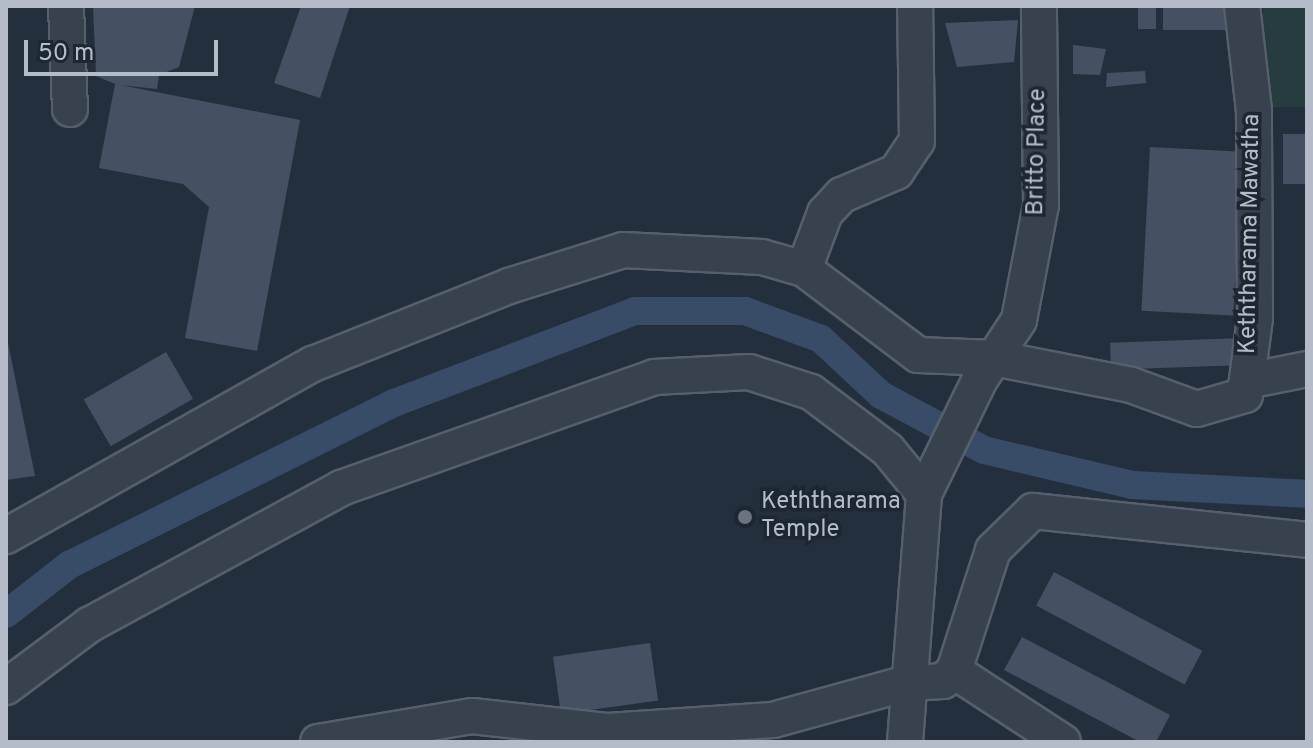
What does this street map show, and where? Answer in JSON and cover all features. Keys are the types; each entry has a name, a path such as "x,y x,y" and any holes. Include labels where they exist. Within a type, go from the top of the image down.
{"street":[{"path":"66,6 70,109"},
{"path":"804,269 825,213 842,195 896,172 917,141 915,6"},
{"name":"Britto Place","path":"931,480 986,370 1019,320 1041,205 1039,6"},
{"name":"Keththarama Mawatha","path":"986,370 1131,385 1197,409 1245,395 1255,318 1254,111 1242,6"},
{"path":"6,536 313,364 509,286 623,250 762,257 804,269 918,355 986,370"},
{"path":"1247,381 1307,369"},
{"path":"6,687 89,625 341,488 654,377 749,372 811,392 931,480 907,683 905,742"},
{"path":"318,742 472,716 608,731 773,720 907,683 943,681 954,671 993,550 1033,511 1307,540"},
{"path":"954,671 1063,742"}],"green space":[{"path":"1263,6 1307,6 1307,107 1263,107"}],"building":[{"path":"93,6 195,6 179,67 159,75 157,89 120,85 300,120 257,351 185,338 209,207 183,184 99,168 115,84 96,76"},
{"path":"301,6 350,6 320,98 274,83"},
{"path":"1138,6 1156,6 1156,29 1138,29"},
{"path":"1163,6 1225,6 1225,30 1163,30"},
{"path":"1018,20 1014,62 957,67 945,23"},
{"path":"1073,45 1106,49 1100,75 1073,74"},
{"path":"1145,71 1146,83 1106,87 1107,73"},
{"path":"1283,134 1307,134 1307,184 1283,184"},
{"path":"1150,147 1242,152 1233,316 1141,311"},
{"path":"6,333 35,476 6,480"},
{"path":"1243,338 1244,365 1111,370 1110,343"},
{"path":"166,352 193,399 111,446 84,400"},
{"path":"1054,572 1202,651 1184,684 1036,606"},
{"path":"1022,637 1170,715 1156,742 1140,742 1004,670"},
{"path":"650,643 658,700 561,714 553,657"}],"waterway":[{"path":"6,614 69,565 394,403 635,311 745,311 821,339 881,395 984,450 1132,485 1307,494"}],"place":[{"name":"Keththarama Temple","path":"745,517"}]}
